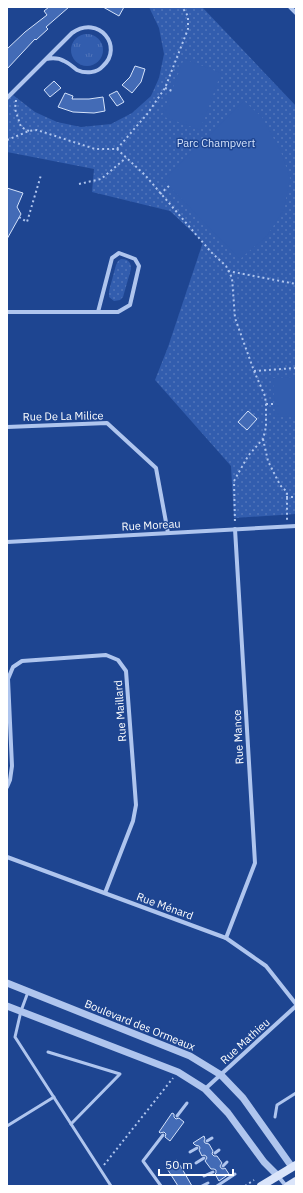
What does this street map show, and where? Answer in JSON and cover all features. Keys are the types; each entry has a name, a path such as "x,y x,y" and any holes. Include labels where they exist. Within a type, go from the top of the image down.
{"main road":[{"path":"261,1186 294,1169"},
{"path":"287,1186 296,1181"}],"street":[{"path":"290,7 296,13"},
{"path":"7,98 46,59 72,33 82,27 100,30 110,44 111,50 104,66 93,72 81,71 64,61 55,58 46,59"},
{"path":"7,312 98,312 118,312 130,305 139,266 135,260 119,253 112,258 98,312"},
{"name":"Rue De La Milice","path":"7,427 107,423 156,468 168,533"},
{"name":"Rue Moreau","path":"7,542 296,526"},
{"name":"Rue Mance","path":"226,938 255,863 235,529"},
{"name":"Rue Maillard","path":"7,787 10,780 12,766 8,679 13,667 22,661 106,655 118,660 126,671 136,805 133,821 105,893"},
{"name":"Rue Ménard","path":"7,857 226,938 266,966 296,1005"},
{"name":"Boulevard des Ormeaux","path":"7,983 190,1056 221,1075 243,1098 294,1169"},
{"name":"Rue Mathieu","path":"205,1088 296,1005"},
{"path":"7,1006 178,1072 205,1088 228,1113 264,1162 287,1186"}],"lane":[{"path":"28,992 21,1011 15,1037 111,1186"},
{"path":"48,1052 120,1074 71,1124"},
{"path":"275,1117 277,1106 296,1093"},
{"path":"7,1126 54,1097"},
{"path":"176,1116 187,1103"},
{"path":"161,1186 143,1161 163,1135"},
{"path":"207,1141 212,1138"},
{"path":"190,1152 197,1148"},
{"path":"215,1153 219,1150"},
{"path":"196,1163 204,1158"},
{"path":"223,1166 227,1162"},
{"path":"204,1176 213,1172"},
{"path":"217,1186 235,1174"},
{"path":"202,1186 208,1183"}],"path":[{"path":"117,149 148,113 165,88 188,29 188,16 182,7"},
{"path":"165,88 172,91"},
{"path":"16,89 15,109 21,127 29,131"},
{"path":"7,140 29,131 37,130 95,149 117,149 145,175 211,252 226,266 232,278 235,318 254,371 265,396 266,427 263,439 268,461 280,484 287,492 288,526"},
{"path":"79,184 101,179 126,158"},
{"path":"19,217 27,222 41,176"},
{"path":"160,194 169,186"},
{"path":"228,271 296,284"},
{"path":"254,371 296,368"},
{"path":"266,404 275,404"},
{"path":"235,529 234,481 248,456 263,439"},
{"path":"286,497 296,497"},
{"path":"99,1168 106,1164 178,1072"}],"green space":[{"name":"Parc Champvert","path":"149,7 202,7 296,106 296,514 234,518 231,466 155,380 168,347 203,242 170,211 92,192 94,169 7,152 7,101 13,95 35,112 57,122 81,127 111,124 132,113 151,96 159,78 164,54 159,28"},
{"path":"84,34 90,34 100,41 103,50 102,56 96,63 90,66 84,66 74,59 71,53 71,47 78,37"},
{"path":"184,59 221,73 200,130 162,116"},
{"path":"244,101 262,117 281,152 290,178 284,209 267,236 240,259 163,180"},
{"path":"121,259 129,261 131,269 123,297 120,300 114,301 109,297 109,291 116,265"},
{"path":"296,377 296,416 275,417 273,378"}],"building":[{"path":"49,7 69,7 46,27 48,29 36,40 35,39 7,69 7,49 25,32 47,15 44,11"},
{"path":"103,7 124,7 119,16"},
{"path":"135,66 145,69 141,82 132,93 122,85 130,77"},
{"path":"54,81 61,88 50,97 44,90"},
{"path":"117,91 124,102 117,106 109,95"},
{"path":"65,93 73,96 72,99 103,97 105,111 94,113 73,112 58,107"},
{"path":"7,188 23,193 17,207 21,214 7,239"},
{"path":"248,411 257,419 247,430 238,422"},
{"path":"172,1113 176,1119 179,1118 184,1122 170,1141 165,1137 166,1134 164,1132 159,1132"},
{"path":"204,1136 205,1143 209,1144 213,1151 212,1154 217,1156 222,1163 220,1166 221,1168 225,1168 229,1174 219,1181 215,1174 216,1170 211,1169 205,1161 207,1158 206,1156 202,1156 199,1146 193,1143"},
{"path":"177,1160 192,1186 178,1186 166,1167"}]}
